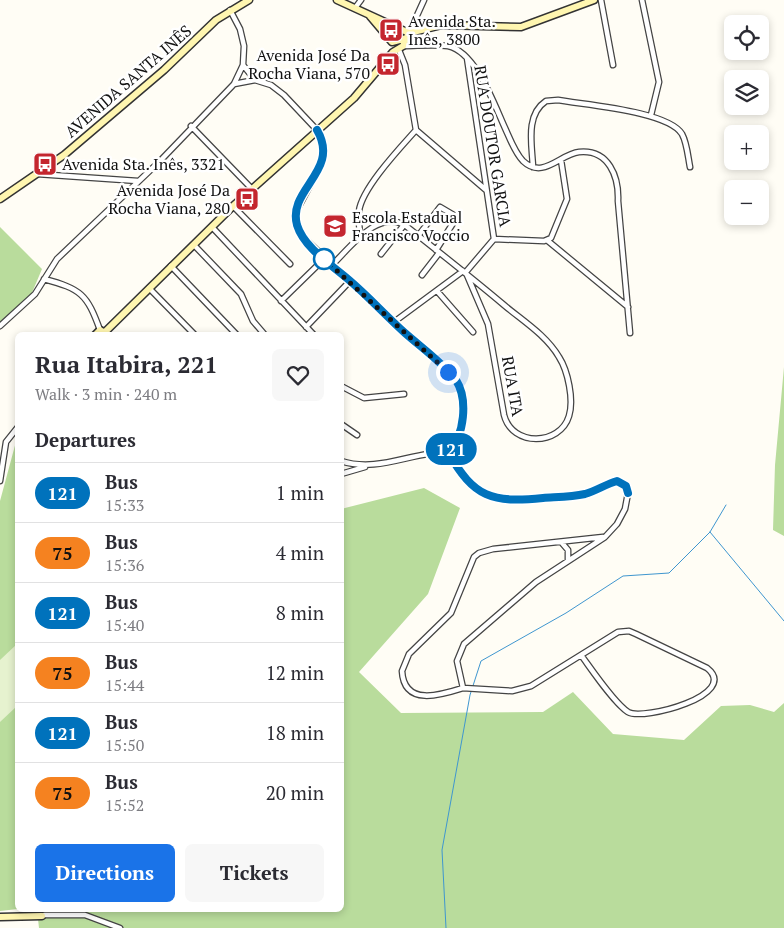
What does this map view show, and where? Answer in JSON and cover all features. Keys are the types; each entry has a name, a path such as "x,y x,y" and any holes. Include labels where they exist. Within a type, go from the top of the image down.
{"main road":[{"name":"AVENIDA SANTA INÊS","path":"0,199 37,174 91,132 230,10 249,0"},
{"path":"338,0 396,28 408,36"},
{"path":"391,41 442,25 510,29 521,27 594,0"},
{"path":"370,16 398,49"},
{"path":"391,41 390,35 396,28"},
{"path":"103,332 252,189 354,98 408,36"},
{"path":"0,918 43,916"}],"street":[{"path":"355,8 361,0"},
{"path":"408,36 424,0"},
{"path":"601,0 613,64"},
{"path":"642,0 659,82 650,115"},
{"path":"0,326 35,294 57,259 234,84 243,65 242,36 230,10"},
{"path":"486,190 416,130 407,73 398,49 448,46 467,57 484,84 515,150 532,167 546,167 570,154 579,152 596,156 611,167 618,186 630,333"},
{"name":"RUA DOUTOR GARCIA","path":"467,57 494,239"},
{"path":"243,65 255,80 278,89 317,130 322,143 322,163 300,199 296,219 302,236 332,266 454,377 460,386 463,397 462,417 456,440 448,452"},
{"path":"234,84 255,80"},
{"path":"532,167 531,127 534,114 546,102 558,100 650,115 669,122 683,135 690,167"},
{"path":"192,126 252,189"},
{"path":"360,238 359,212 362,199 383,169 416,130"},
{"path":"548,241 563,213 567,199 561,160"},
{"path":"37,174 138,181"},
{"path":"234,206 290,264"},
{"path":"418,236 440,206 457,217 422,275"},
{"path":"332,266 360,238 382,222 397,222 404,225 381,254"},
{"name":"RUA ITA","path":"404,225 465,273 532,327 561,359 566,376 570,408 566,422 553,435 528,438 518,435 508,428 488,324 465,273"},
{"path":"212,227 311,332"},
{"path":"394,322 465,273 494,239 548,241 628,306"},
{"path":"194,245 241,294 253,321 262,332"},
{"path":"281,301 324,258"},
{"path":"171,266 234,332"},
{"path":"44,279 78,291 89,304 102,332"},
{"path":"306,327 350,281"},
{"path":"149,288 192,332"},
{"path":"437,291 474,332"},
{"path":"344,387 367,398 404,394"},
{"path":"344,426 357,435"},
{"path":"0,481 6,442 15,431"},
{"path":"344,473 367,466 430,453 448,452"},
{"path":"448,452 469,482 478,490 495,499 520,500 584,494 617,481 626,486 628,493 621,517 605,537 520,594 464,644 456,661 463,688"},
{"path":"344,462 367,466"},
{"path":"581,655 622,706 634,714 651,712 698,700 708,691 714,678 707,668 629,631 618,632 524,689 498,692 463,688 428,698 417,694 408,687 402,676 405,659 451,613 471,563 479,553 493,549 605,537"},
{"path":"561,543 568,550 568,561"},
{"path":"43,916 85,915 120,928"}],"green space":[{"path":"0,227 42,269 31,295 0,323"},
{"path":"784,367 784,536 773,530 775,465"},
{"path":"15,445 15,909 0,911 0,501"},
{"path":"424,488 460,508 428,594 359,672 401,713 543,712 573,692 613,734 684,740 721,706 750,705 774,712 784,703 784,928 39,928 37,912 344,912 344,508"},
{"path":"15,646 15,708 0,722 0,660"}],"waterway":[{"path":"446,928 442,850 470,695 481,661 566,613 623,576 669,573 710,532 726,505"},
{"path":"710,532 784,621"}],"bus line":[{"name":"121","path":"317,130 321,136 322,163 300,199 296,219 298,227 302,236 309,244 454,377 460,386 463,397 463,410 456,440 448,452 460,472 478,490 495,499 520,500 584,494 617,481 626,486 628,493"}],"place":[{"name":"Avenida Sta. Inês, 3800","path":"391,30"},
{"name":"Avenida José Da Rocha Viana, 570","path":"388,64"},
{"name":"Avenida Sta. Inês, 3321","path":"45,164"},
{"name":"Avenida José Da Rocha Viana, 280","path":"247,199"},
{"name":"Escola Estadual Francisco Voccio","path":"335,226"}],"route":[{"path":"324,259 448,372"}]}
